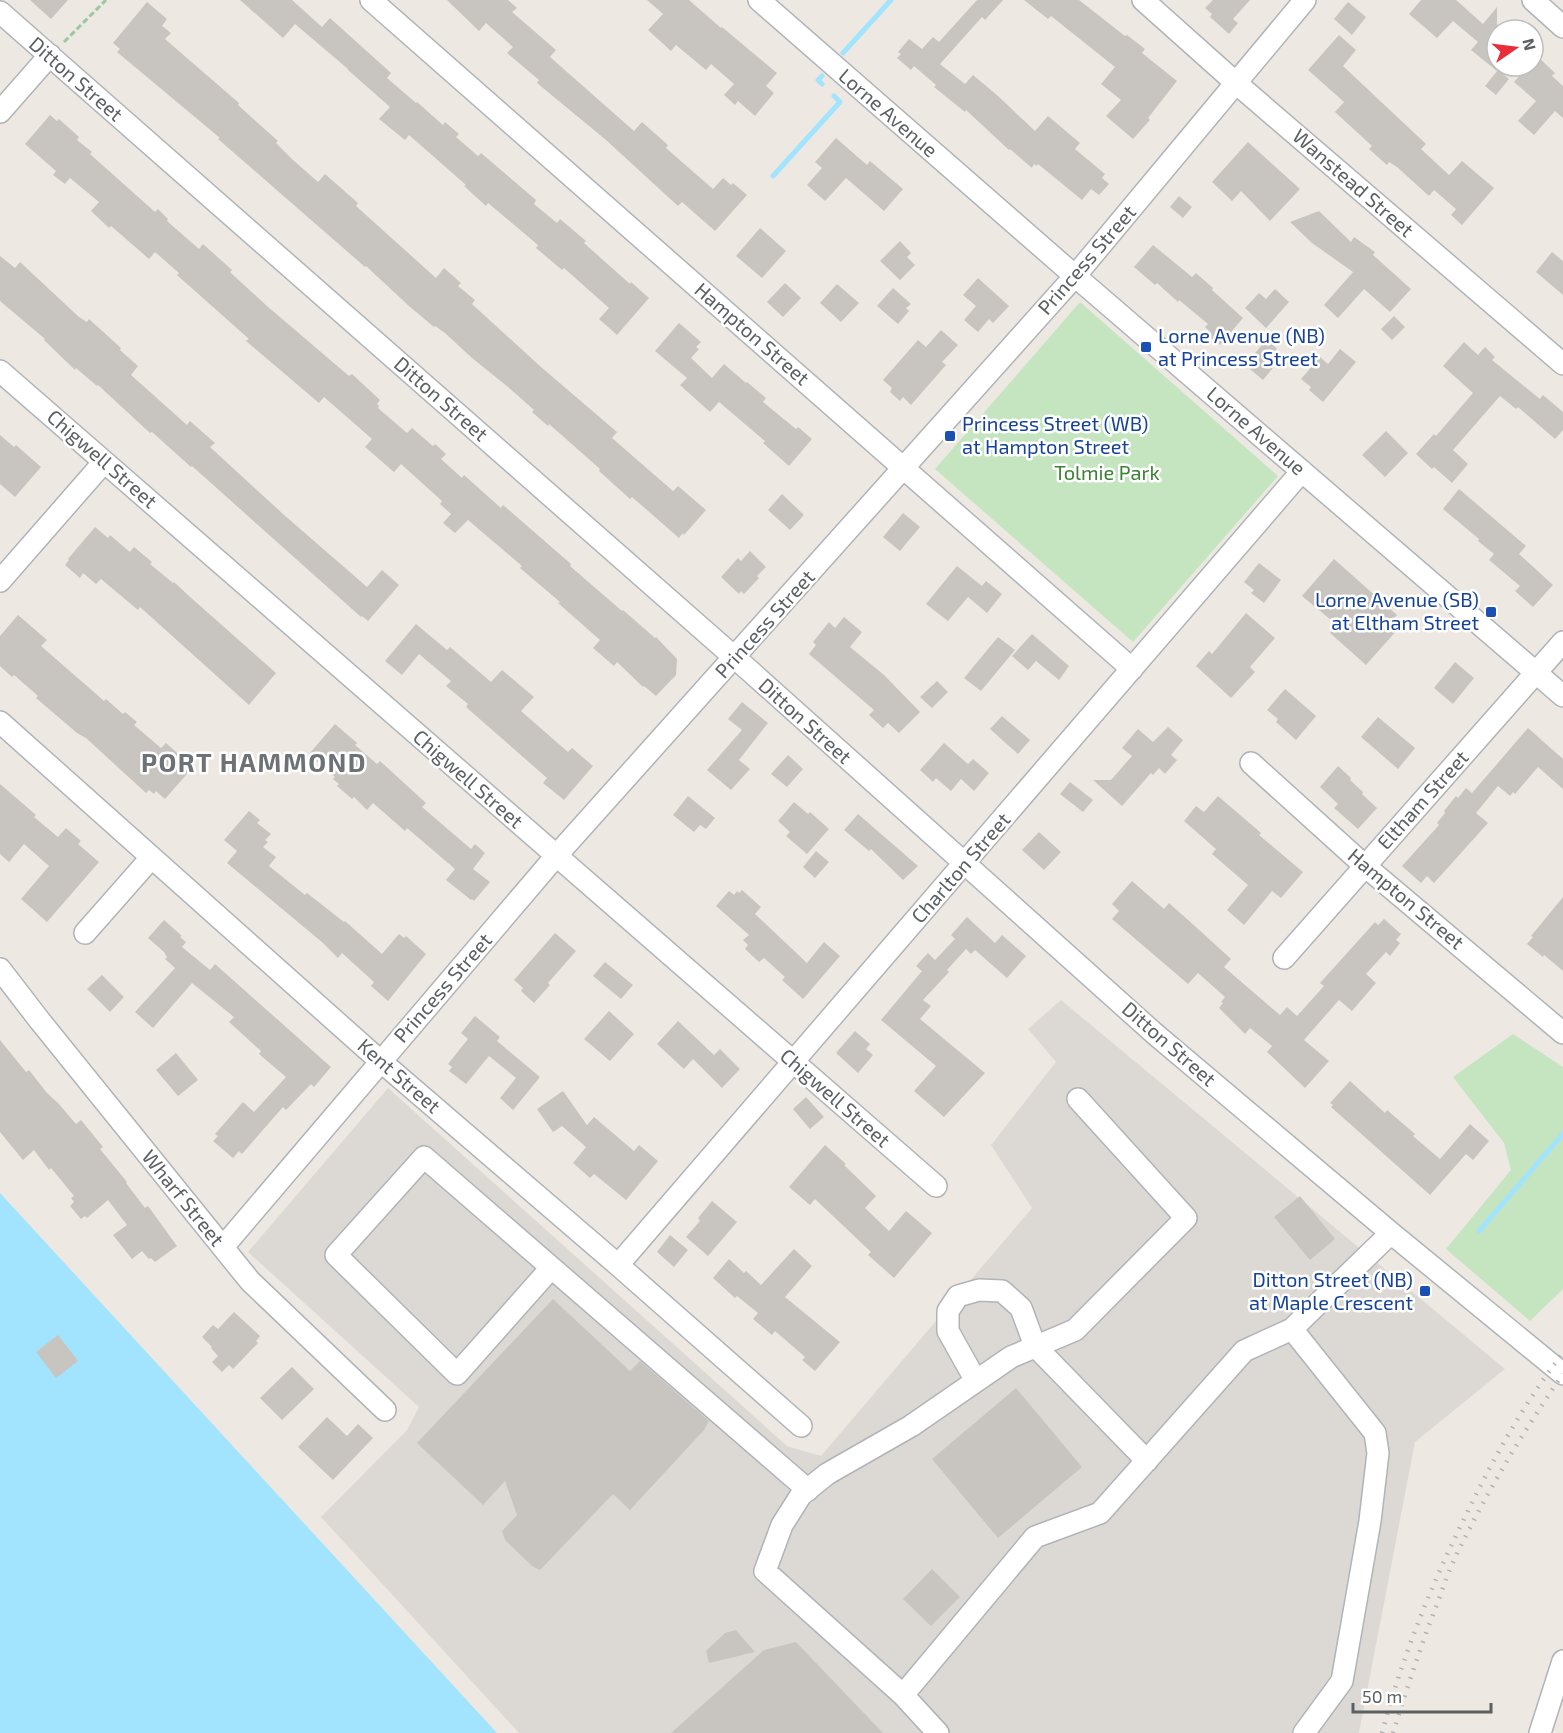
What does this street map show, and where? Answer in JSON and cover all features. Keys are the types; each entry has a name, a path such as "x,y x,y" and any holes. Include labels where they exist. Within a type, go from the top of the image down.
{"street":[{"name":"Hampton Street","path":"371,0 1132,669"},
{"name":"Lorne Avenue","path":"759,0 1075,276 1563,696"},
{"name":"Wanstead Street","path":"1143,0 1236,83 1563,364"},
{"name":"Princess Street","path":"223,1247 556,856 1075,276 1305,0"},
{"path":"1533,0 1563,27"},
{"name":"Ditton Street","path":"0,12 735,658 1155,1034 1563,1374"},
{"path":"0,112 50,56"},
{"name":"Chigwell Street","path":"0,371 936,1186"},
{"path":"0,581 104,462"},
{"name":"Charlton Street","path":"618,1265 1302,471"},
{"name":"Eltham Street","path":"1284,958 1563,642"},
{"name":"Kent Street","path":"0,722 381,1061 801,1426"},
{"name":"Hampton Street","path":"1251,763 1365,866 1563,1033"},
{"path":"85,933 151,858"},
{"name":"Wharf Street","path":"0,969 250,1281 385,1410"},
{"path":"938,1733 903,1695 765,1571 783,1525 801,1495 827,1474 911,1426 1011,1357 1075,1330 1186,1218 1078,1098"},
{"path":"551,1268 457,1374 336,1255 424,1157 808,1490"},
{"path":"903,1695 1035,1537 1100,1513 1244,1351 1292,1329 1391,1233"},
{"path":"976,1381 948,1330 948,1311 958,1296 979,1290 1002,1291 1021,1308 1035,1346 1147,1461"},
{"path":"1292,1329 1375,1433 1378,1453 1370,1521 1342,1681 1304,1733"},
{"path":"1540,1733 1563,1661"}],"path":[{"path":"50,56 106,0"}],"shaded area":[{"path":"1061,1000 1505,1369 1415,1442 1359,1733 519,1733 321,1517 407,1430 419,1407 248,1252 388,1088 787,1446 821,1456 1032,1208 991,1145 1056,1062 1028,1029"}],"green space":[{"name":"Tolmie Park","path":"1080,302 1278,476 1133,642 935,469"},
{"path":"1513,1034 1563,1067 1563,1289 1530,1321 1446,1249 1511,1170 1504,1143 1453,1077"}],"water":[{"path":"0,1193 497,1733 0,1733"}],"building":[{"path":"30,0 68,0 51,19"},
{"path":"240,0 292,0 322,27 330,18 391,73 387,78 443,125 445,122 459,134 456,137 478,156 481,153 536,200 534,204 557,223 560,219 630,284 631,282 649,298 617,335 599,319 609,308 564,268 562,270 536,248 538,245 488,203 486,206 464,186 466,185 409,135 405,140 379,119 390,107 348,69 295,24 283,38"},
{"path":"447,0 508,0 517,8 512,12 556,50 550,57 634,131 642,122 668,145 666,148 713,189 723,178 747,195 715,231 682,202 678,206 606,140 537,83 539,80 507,53 513,47 486,23 479,31"},
{"path":"647,0 689,0 777,73 766,86 774,93 755,116 738,101 735,105 724,95 734,84 711,64 706,70 676,45 671,51 648,30 663,14"},
{"path":"977,0 1003,0 985,20 982,17 940,64 965,84 973,75 1035,131 1048,116 1080,143 1075,149 1105,174 1102,178 1109,184 1099,195 1091,189 1082,200 1038,164 1037,166 1034,164 1032,168 966,110 965,112 934,87 936,85 914,66 911,70 897,58 901,54 898,52 909,39 922,49 933,37 939,42"},
{"path":"1024,0 1079,0 1145,49 1142,53 1177,81 1148,118 1150,120 1133,139 1106,116 1121,100 1101,84 1115,67 1051,16 1048,19"},
{"path":"1213,0 1250,0 1233,19 1238,23 1229,34 1210,17 1212,14 1205,8"},
{"path":"1421,0 1456,0 1483,24 1485,22 1485,61 1471,50 1478,42 1453,21 1437,38 1409,14"},
{"path":"147,2 167,19 162,26 171,33 165,39 239,103 238,105 278,141 276,143 293,160 318,182 325,174 358,203 356,206 436,278 444,268 461,283 458,286 475,300 472,304 617,432 612,438 673,491 678,486 706,510 684,535 683,533 679,538 632,497 630,499 599,471 600,469 532,412 534,410 508,387 445,333 434,327 409,306 366,266 218,139 220,138 117,52 120,49 113,43"},
{"path":"1348,2 1366,17 1352,35 1334,19"},
{"path":"1497,7 1497,18 1488,18"},
{"path":"1339,35 1356,50 1343,66 1426,144 1421,149 1449,175 1462,161 1494,188 1462,225 1451,215 1456,209 1434,190 1429,196 1397,167 1389,162 1387,165 1369,149 1372,146 1335,112 1344,102 1308,70"},
{"path":"1545,64 1555,73 1552,76 1563,86 1563,118 1555,111 1534,135 1518,121 1536,101 1514,82 1518,78 1545,78"},
{"path":"1492,78 1509,79 1496,95 1485,86"},
{"path":"50,115 57,121 59,119 79,137 77,140 92,152 90,154 155,212 158,209 168,219 167,221 199,249 203,244 267,306 349,376 352,374 380,400 377,404 378,408 407,433 412,428 433,446 435,444 446,454 441,459 462,478 464,475 501,508 503,505 622,611 656,637 677,659 676,675 656,696 617,662 614,666 593,648 600,640 520,568 522,566 468,520 455,533 443,523 451,514 440,504 442,501 401,464 394,472 365,447 372,439 324,397 319,403 246,341 249,339 177,275 179,273 155,252 149,259 111,226 109,228 91,211 99,202 70,178 65,184 53,175 56,171 25,144"},
{"path":"836,138 867,165 870,161 903,189 884,211 846,178 825,201 807,185 822,168 815,162"},
{"path":"1248,142 1300,189 1270,221 1241,191 1232,201 1212,182"},
{"path":"1179,196 1192,207 1183,218 1170,207"},
{"path":"1319,211 1351,242 1354,237 1375,252 1373,255 1411,289 1390,312 1364,289 1338,318 1324,305 1353,272 1312,243 1290,222"},
{"path":"760,228 786,251 762,278 736,256"},
{"path":"900,241 911,253 907,257 915,265 900,280 880,261"},
{"path":"1153,245 1192,277 1196,273 1243,318 1220,345 1209,336 1211,333 1205,327 1208,324 1134,267"},
{"path":"1552,252 1563,261 1563,295 1536,272"},
{"path":"0,256 15,268 20,262 79,317 87,322 89,319 138,366 131,375 187,425 190,421 215,443 210,447 367,587 382,570 399,585 368,621 192,466 152,432 150,433 98,385 76,368 75,370 45,339 0,301"},
{"path":"978,278 1009,306 993,323 989,319 978,332 964,320 976,306 963,295"},
{"path":"785,283 801,298 783,317 767,302"},
{"path":"837,284 859,303 841,322 820,303"},
{"path":"893,288 911,304 906,308 909,311 898,324 877,306"},
{"path":"1275,289 1289,302 1266,328 1245,308 1259,293 1266,299"},
{"path":"1394,316 1405,327 1392,340 1381,329"},
{"path":"679,323 701,342 696,347 699,349 691,358 712,378 724,364 766,398 763,402 812,439 789,466 763,443 765,441 719,402 710,412 680,385 687,378 655,351"},
{"path":"941,330 958,345 942,362 946,365 911,405 903,397 900,401 890,392 892,388 883,380 918,340 926,347"},
{"path":"1267,339 1277,349 1274,353 1281,358 1263,380 1245,365"},
{"path":"1464,342 1478,355 1485,347 1495,357 1492,360 1540,399 1543,395 1563,412 1563,430 1555,439 1518,407 1516,409 1500,396 1453,450 1468,464 1452,483 1416,454 1434,434 1436,436 1473,393 1443,366"},
{"path":"1340,349 1356,362 1323,402 1309,390 1311,387 1301,379 1320,357 1328,364"},
{"path":"1386,431 1408,453 1385,477 1362,455"},
{"path":"0,435 14,447 16,445 41,467 15,497 0,484"},
{"path":"1459,489 1526,546 1519,554 1553,585 1533,607 1515,591 1520,586 1489,560 1494,554 1443,509"},
{"path":"782,494 804,515 790,530 768,510"},
{"path":"903,513 920,527 900,551 883,537"},
{"path":"95,527 108,538 110,535 130,552 134,547 152,562 150,564 174,582 276,673 249,705 140,607 138,610 101,579 96,584 83,573 80,578 65,565"},
{"path":"750,551 766,567 744,594 741,591 739,594 721,577 738,558 741,561"},
{"path":"1334,559 1397,615 1391,622 1398,629 1366,665 1330,633 1337,625 1302,596"},
{"path":"1259,563 1281,580 1264,603 1251,593 1254,590 1244,582"},
{"path":"957,566 982,586 986,581 1002,594 987,613 968,597 948,621 926,604"},
{"path":"1246,613 1275,638 1250,667 1255,672 1231,698 1196,666 1209,651 1212,654"},
{"path":"18,615 47,640 41,646 104,701 106,699 123,714 125,712 137,722 134,725 161,748 166,743 193,767 165,799 156,791 154,794 149,790 146,793 86,738 36,698 38,696 14,675 12,677 0,666 0,636"},
{"path":"844,617 862,632 850,647 884,675 920,712 899,733 888,723 883,728 869,715 874,710 809,654 816,645 813,642 829,622 835,628"},
{"path":"416,624 447,650 450,647 491,682 502,670 534,697 521,711 568,752 572,748 593,766 564,800 543,783 547,778 466,707 468,704 446,686 451,681 419,654 402,675 385,661"},
{"path":"1032,634 1069,666 1059,680 1036,661 1028,670 1012,656"},
{"path":"998,637 1015,650 981,691 964,678"},
{"path":"1455,662 1474,678 1453,704 1434,688"},
{"path":"937,681 948,692 932,708 920,697"},
{"path":"1285,689 1316,716 1296,740 1276,722 1278,719 1267,710"},
{"path":"742,702 768,723 739,760 750,769 731,790 707,770 742,730 728,719"},
{"path":"1002,716 1030,740 1018,754 990,729"},
{"path":"1378,717 1415,748 1398,769 1361,737"},
{"path":"335,724 357,743 355,745 377,764 380,761 426,803 422,807 471,849 475,844 485,853 473,869 490,882 474,901 446,880 455,869 407,828 405,831 373,803 367,810 354,797 352,799 337,786 339,784 333,779 335,777 309,754"},
{"path":"1168,727 1183,740 1171,755 1177,760 1165,774 1159,768 1153,775 1151,773 1122,806 1093,780 1111,780 1132,756 1122,748 1138,729 1153,742"},
{"path":"1528,728 1563,759 1563,789 1538,767 1515,794 1513,792 1510,796 1498,786 1476,813 1488,823 1434,883 1427,876 1421,883 1402,866 1439,825 1437,823 1445,813 1444,811 1456,796 1458,798 1466,788 1472,793"},
{"path":"944,743 968,764 973,759 989,773 974,791 961,779 951,791 936,778 933,782 920,770"},
{"path":"788,755 803,769 787,787 771,774"},
{"path":"1338,766 1377,808 1358,829 1334,808 1338,804 1320,787"},
{"path":"1070,782 1093,800 1083,812 1060,794"},
{"path":"0,784 58,837 66,828 81,841 78,844 99,862 47,922 21,899 49,866 24,844 9,862 0,854"},
{"path":"688,796 715,818 706,829 700,825 694,832 673,815"},
{"path":"1218,796 1303,872 1281,898 1272,891 1244,925 1227,910 1248,885 1212,854 1216,849 1184,821 1196,806 1204,812"},
{"path":"794,802 808,814 810,812 829,829 807,854 786,836 790,832 778,821"},
{"path":"249,811 260,820 257,823 271,834 265,840 268,842 263,847 276,857 269,866 305,895 307,893 345,921 382,954 399,934 404,938 406,936 426,954 388,1001 371,986 374,982 342,953 338,958 227,863 237,851 224,840"},
{"path":"858,814 918,866 903,880 871,849 869,851 844,830"},
{"path":"1039,832 1061,852 1044,870 1022,850"},
{"path":"816,851 829,862 815,878 803,867"},
{"path":"1132,881 1164,909 1169,903 1197,928 1231,959 1224,967 1280,1015 1287,1007 1297,1016 1324,986 1320,983 1375,922 1378,925 1384,919 1401,934 1396,940 1400,943 1390,956 1386,952 1366,974 1376,983 1352,1011 1339,1000 1304,1040 1329,1061 1305,1088 1267,1052 1272,1046 1250,1028 1245,1034 1219,1008 1225,997 1198,973 1188,984 1112,919 1119,911 1112,904"},
{"path":"742,890 761,907 755,914 807,963 824,942 840,956 803,999 782,980 785,977 764,958 759,962 745,949 748,945 743,940 749,935 716,906 729,891 734,895 737,891 739,893"},
{"path":"1563,897 1563,971 1527,944"},
{"path":"967,917 995,943 1002,935 1026,956 1007,978 975,950 971,954 966,949 947,970 949,972 923,1000 931,1006 920,1019 985,1073 944,1117 914,1091 936,1066 881,1020 922,971 916,966 928,953 935,960 955,939 951,935"},
{"path":"164,920 186,942 182,947 210,970 215,964 331,1067 314,1087 311,1084 286,1110 283,1107 242,1154 239,1151 233,1158 213,1141 218,1136 215,1134 243,1102 254,1112 286,1077 259,1054 261,1051 229,1022 234,1017 192,983 153,1028 135,1012 175,968 165,959 167,957 164,952 148,938"},
{"path":"555,933 576,951 534,1003 521,991 523,988 514,980"},
{"path":"605,962 633,985 621,999 593,976"},
{"path":"102,975 124,997 110,1012 87,989"},
{"path":"609,1011 634,1034 610,1061 584,1039"},
{"path":"475,1016 500,1037 497,1041 540,1077 513,1110 500,1098 516,1078 489,1056 466,1084 449,1071 452,1067 448,1064 468,1039 461,1033"},
{"path":"678,1021 714,1055 720,1049 740,1069 722,1088 693,1059 684,1069 657,1044"},
{"path":"855,1031 870,1044 866,1049 873,1055 858,1073 836,1053"},
{"path":"0,1040 26,1072 29,1070 76,1124 81,1120 103,1147 100,1149 145,1208 148,1206 177,1246 155,1262 142,1251 132,1259 113,1235 127,1225 108,1200 87,1218 85,1216 81,1219 70,1206 74,1202 71,1198 74,1196 51,1168 49,1170 34,1150 23,1160 0,1132"},
{"path":"176,1053 198,1080 178,1096 156,1070"},
{"path":"1350,1081 1385,1113 1387,1110 1415,1134 1413,1136 1440,1159 1470,1124 1489,1141 1473,1160 1466,1154 1430,1195 1331,1107 1333,1105 1330,1103"},
{"path":"563,1091 587,1125 594,1117 634,1151 639,1145 658,1161 626,1200 594,1174 590,1178 573,1163 586,1147 562,1126 553,1132 537,1109"},
{"path":"806,1097 824,1117 810,1129 793,1109"},
{"path":"825,1145 876,1196 865,1208 889,1231 906,1211 932,1233 894,1278 868,1255 871,1252 815,1199 810,1205 789,1187"},
{"path":"1300,1196 1335,1239 1310,1260 1274,1217"},
{"path":"712,1201 737,1222 708,1256 686,1237 700,1221 698,1218"},
{"path":"670,1235 688,1250 674,1267 657,1252"},
{"path":"794,1249 812,1266 785,1297 840,1342 815,1371 802,1360 805,1357 775,1331 772,1335 753,1319 758,1313 737,1296 735,1298 713,1278 729,1259 761,1285"},
{"path":"553,1299 630,1371 640,1361 709,1421 704,1430 630,1510 613,1494 540,1570 532,1566 505,1540 502,1531 517,1515 505,1481 483,1505 417,1443"},
{"path":"234,1312 260,1336 256,1341 258,1343 233,1369 229,1365 222,1372 212,1362 218,1356 202,1337 213,1325 218,1329"},
{"path":"58,1335 78,1361 56,1378 36,1352"},
{"path":"292,1367 314,1389 282,1420 260,1398"},
{"path":"1016,1388 1082,1467 998,1538 932,1459"},
{"path":"327,1417 347,1436 358,1424 373,1438 333,1480 298,1447"},
{"path":"932,1569 960,1597 931,1626 903,1599"},
{"path":"736,1630 755,1652 709,1663 706,1651 725,1633"},
{"path":"796,1642 883,1733 671,1733 764,1650"}],"waterway":[{"path":"843,53 891,0"},
{"path":"822,76 818,80 822,84"},
{"path":"773,176 840,102 834,96"},
{"path":"1479,1231 1563,1134"}],"railway":[{"path":"1382,1733 1408,1648 1454,1539 1511,1430 1563,1353"},
{"path":"1393,1733 1454,1560 1505,1465 1563,1374"}],"place":[{"name":"Lorne Avenue (NB) at Princess Street","path":"1146,347"},
{"name":"Princess Street (WB) at Hampton Street","path":"950,436"},
{"name":"Lorne Avenue (SB) at Eltham Street","path":"1491,612"},
{"name":"Ditton Street (NB) at Maple Crescent","path":"1425,1291"}],"district":[{"name":"PORT HAMMOND","path":"254,763"}]}
